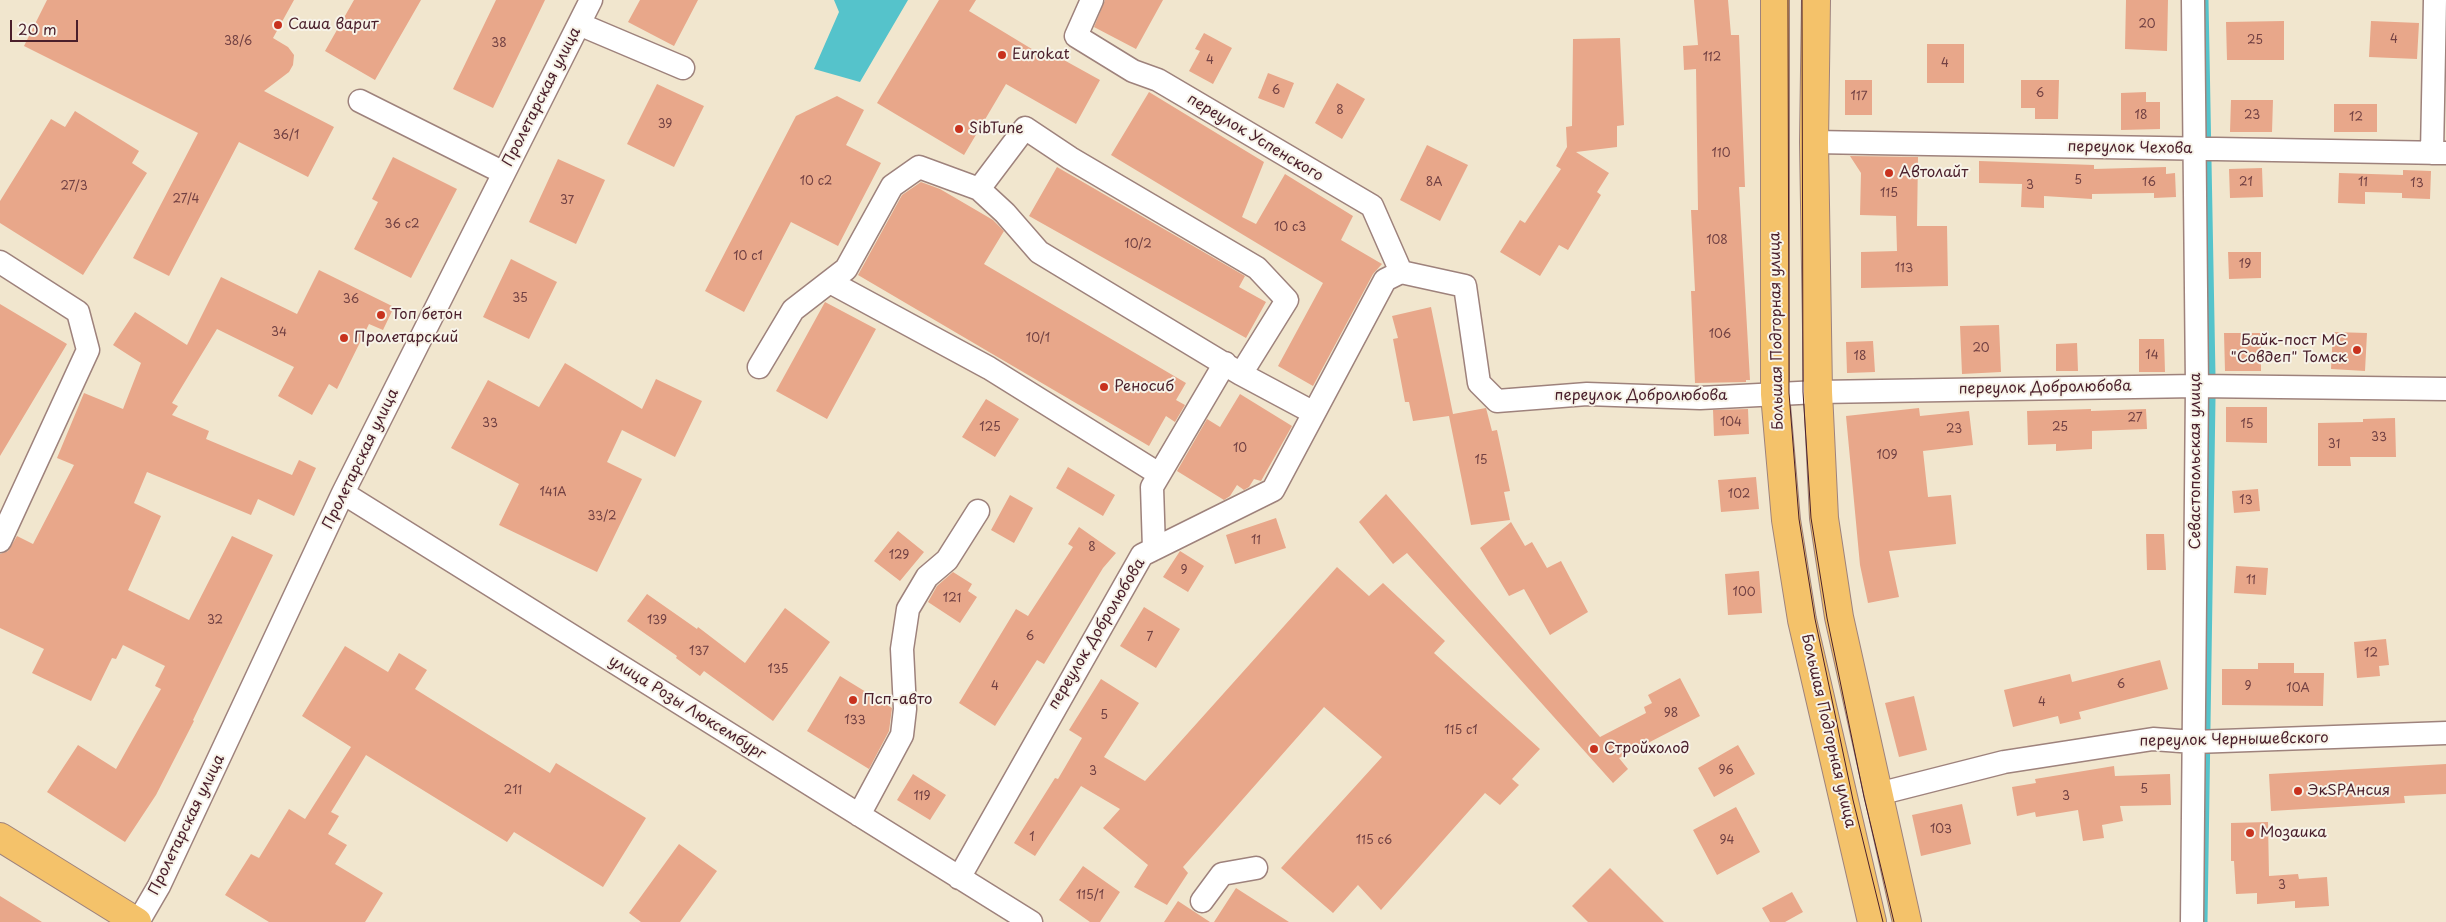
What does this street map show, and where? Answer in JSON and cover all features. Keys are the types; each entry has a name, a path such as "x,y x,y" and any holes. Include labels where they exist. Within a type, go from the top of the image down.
{"main road":[{"name":"Большая Подгорная улица","path":"1775,0 1775,394 1786,520 1802,620 1872,922"},
{"path":"1816,0 1814,142 1818,392 1824,518 1839,617 1907,922"},
{"path":"0,837 138,922"}],"street":[{"name":"Пролетарская улица","path":"138,922 159,886 343,494 591,0"},
{"name":"переулок Успенского","path":"1092,0 1076,36 1133,71 1158,80 1372,206 1401,272"},
{"name":"Севастопольская улица","path":"2192,922 2197,386 2193,0"},
{"path":"2435,0 2439,153"},
{"path":"579,24 683,68"},
{"path":"360,101 504,172"},
{"path":"979,189 1025,128 1070,158 1257,268 1287,300 1233,369 1159,474 1152,487 1154,549"},
{"name":"переулок Чехова","path":"1814,142 2439,153"},
{"path":"759,367 793,310 846,269 892,186 919,167 979,189 1005,213 1038,252 1233,369 1314,413"},
{"path":"0,262 78,312 88,350 0,542"},
{"name":"переулок Добролюбова","path":"959,878 1142,555 1273,490 1385,280 1401,272 1465,286 1479,383 1497,401 1587,394 1700,398 1818,392 2197,386 2446,389"},
{"path":"830,282 989,368 1159,474"},
{"name":"улица Розы Люксембург","path":"343,494 1031,922"},
{"path":"859,815 902,734 905,709 902,649 908,609 927,577 947,560 978,511"},
{"name":"переулок Чернышевского","path":"1878,794 2004,762 2152,739 2194,742 2446,733"},
{"path":"1202,901 1222,874 1256,868"}],"water":[{"path":"834,0 908,0 860,82 814,69 839,12"}],"building":[{"path":"47,0 294,0 273,38 288,47 294,55 293,65 289,72 264,91 334,127 308,177 239,142 169,276 133,258 198,133 24,46"},
{"path":"354,0 421,0 375,80 325,51"},
{"path":"496,0 545,0 493,108 453,89"},
{"path":"640,0 698,0 674,46 628,22"},
{"path":"939,0 976,0 969,11 1050,60 1053,54 1100,80 1076,124 1006,84 964,155 877,103"},
{"path":"1105,0 1163,0 1136,49 1094,27"},
{"path":"1694,0 1728,0 1731,35 1739,35 1745,187 1739,187 1750,380 1746,380 1746,382 1695,383 1691,291 1695,291 1691,210 1698,210 1696,69 1684,70 1683,46 1698,45"},
{"path":"2126,0 2168,0 2167,51 2125,49"},
{"path":"2284,21 2284,60 2227,60 2226,22"},
{"path":"2371,21 2419,23 2417,59 2369,57"},
{"path":"1204,33 1232,48 1213,84 1189,71 1200,51 1195,49"},
{"path":"1620,38 1624,125 1617,126 1617,147 1576,152 1609,173 1597,192 1601,195 1568,250 1559,245 1540,276 1500,252 1520,220 1525,223 1561,169 1556,166 1567,147 1566,127 1572,126 1573,39"},
{"path":"1927,44 1964,44 1964,83 1927,83"},
{"path":"1268,73 1294,83 1284,108 1258,98"},
{"path":"1845,80 1872,80 1872,115 1845,115"},
{"path":"2021,80 2059,80 2058,119 2035,119 2035,108 2021,108"},
{"path":"1337,83 1365,99 1342,139 1315,123"},
{"path":"657,84 704,106 674,167 627,144"},
{"path":"1149,92 1264,162 1242,217 1256,224 1285,174 1353,216 1341,240 1382,264 1373,274 1313,386 1278,366 1323,283 1111,155"},
{"path":"2146,92 2146,102 2160,102 2160,129 2121,130 2121,93"},
{"path":"837,96 864,110 846,145 881,163 838,246 791,222 744,312 705,291 796,116"},
{"path":"2231,100 2273,100 2272,132 2230,132"},
{"path":"2334,104 2377,104 2377,132 2334,132"},
{"path":"75,111 139,151 132,163 147,173 83,275 0,223 0,201 51,119 65,127"},
{"path":"1427,145 1468,165 1440,221 1400,200"},
{"path":"1850,156 1918,157 1917,226 1947,226 1948,286 1861,288 1861,252 1897,251 1896,216 1860,215 1861,173"},
{"path":"393,157 457,189 411,278 354,249 378,202 372,199"},
{"path":"558,159 605,180 576,244 529,222"},
{"path":"1979,161 2094,165 2094,169 2166,167 2166,174 2175,173 2176,197 2154,198 2154,193 2092,194 2092,199 2044,196 2044,208 2021,207 2022,184 1979,183"},
{"path":"1057,167 1245,276 1239,287 1266,302 1246,338 1029,216"},
{"path":"2262,168 2263,197 2230,198 2229,169"},
{"path":"2403,170 2431,171 2430,199 2402,198 2402,193 2365,192 2365,204 2338,203 2339,173 2403,175"},
{"path":"921,182 940,189 993,220 1004,231 984,264 1186,383 1176,400 1185,405 1175,422 1166,416 1149,446 858,275 902,195"},
{"path":"2228,252 2261,252 2261,278 2229,279"},
{"path":"511,259 557,282 529,339 483,317"},
{"path":"319,270 394,307 383,330 369,324 337,389 329,384 312,415 278,396 294,367 217,329 172,403 178,406 172,415 209,431 206,439 292,475 299,460 316,468 294,516 258,499 251,515 147,472 134,503 161,516 128,590 189,620 232,536 273,555 194,721 156,795 125,842 47,792 78,745 116,769 161,689 155,686 165,666 123,645 116,659 112,658 91,701 32,673 44,649 0,628 0,554 8,551 17,536 33,544 74,465 57,458 84,393 123,409 141,363 113,345 135,312 187,345 221,277 297,314"},
{"path":"825,302 876,329 827,419 776,391"},
{"path":"0,304 67,344 0,456"},
{"path":"1431,307 1453,414 1486,408 1492,431 1497,430 1510,491 1504,492 1510,520 1471,525 1449,416 1413,421 1409,402 1405,402 1393,339 1398,338 1392,316"},
{"path":"1999,325 2001,372 1962,374 1960,326"},
{"path":"2333,332 2367,333 2365,371 2331,369"},
{"path":"2224,333 2261,333 2261,371 2225,371"},
{"path":"2139,339 2164,339 2165,372 2139,372"},
{"path":"1873,341 1875,372 1847,373 1846,342"},
{"path":"2077,343 2078,371 2056,371 2056,344"},
{"path":"565,363 642,409 656,379 702,401 675,457 622,430 607,462 642,479 597,572 499,525 519,484 451,448 488,380 539,407"},
{"path":"1240,394 1292,426 1261,481 1254,479 1249,487 1244,490 1237,485 1230,496 1224,500 1177,471 1207,419 1220,427"},
{"path":"986,399 1019,419 995,457 962,437"},
{"path":"2226,407 2267,407 2267,443 2226,442"},
{"path":"1919,408 1920,416 1969,411 1973,445 1923,451 1928,497 1951,495 1956,544 1889,551 1899,597 1868,603 1860,565 1846,416"},
{"path":"1748,409 1749,434 1714,436 1713,410"},
{"path":"2091,409 2091,411 2146,409 2147,429 2092,431 2092,449 2056,451 2056,444 2028,445 2027,411"},
{"path":"2395,418 2396,457 2350,457 2351,466 2318,466 2318,423 2363,422 2363,419"},
{"path":"1068,467 1115,495 1103,516 1056,488"},
{"path":"1756,477 1759,509 1721,512 1718,480"},
{"path":"2258,489 2260,511 2234,513 2232,491"},
{"path":"1386,494 1600,737 1646,713 1644,707 1652,703 1648,695 1680,678 1700,716 1619,758 1628,769 1613,783 1407,553 1393,564 1359,522"},
{"path":"1010,495 1033,508 1014,543 991,530"},
{"path":"1276,518 1286,548 1235,564 1226,535"},
{"path":"1511,522 1525,546 1532,542 1547,568 1561,561 1588,612 1550,635 1524,589 1509,596 1480,548"},
{"path":"1079,527 1116,553 1103,568 1044,664 1037,660 995,726 959,703 1016,609 1028,616 1073,547 1068,544"},
{"path":"898,531 924,552 900,581 874,561"},
{"path":"2146,534 2164,534 2166,570 2147,570"},
{"path":"1180,551 1204,566 1188,592 1163,577"},
{"path":"2236,566 2268,568 2266,595 2234,593"},
{"path":"1337,567 1369,596 1383,583 1445,641 1434,653 1540,749 1512,779 1519,785 1500,805 1485,793 1381,910 1358,885 1333,913 1281,868 1382,757 1324,707 1183,867 1188,873 1167,905 1134,887 1148,865 1103,828 1120,809 1081,786 1035,856 1014,843 1055,778 1058,779 1082,738 1069,730 1101,679 1139,703 1104,757 1145,781"},
{"path":"1759,571 1762,613 1728,615 1725,574"},
{"path":"953,572 972,584 968,591 977,597 960,623 928,602 937,586"},
{"path":"647,594 697,629 698,627 745,663 785,608 830,642 773,721 704,671 700,676 676,658 677,656 627,621"},
{"path":"1144,607 1180,629 1156,668 1120,646"},
{"path":"2386,639 2389,665 2379,666 2380,676 2357,678 2354,642"},
{"path":"345,646 388,672 399,653 427,670 415,689 550,773 556,763 646,818 603,887 514,832 507,842 366,755 331,812 339,816 328,834 347,845 335,864 383,893 365,922 269,922 225,895 251,854 259,858 289,809 305,819 351,747 302,716"},
{"path":"2160,660 2168,689 2079,712 2081,719 2060,724 2058,716 2013,727 2004,690 2070,674 2072,682"},
{"path":"2258,663 2294,663 2294,673 2324,673 2323,706 2222,705 2222,669 2258,669"},
{"path":"840,676 892,708 889,731 869,769 807,731"},
{"path":"1914,696 1927,750 1899,757 1885,703"},
{"path":"1738,745 1755,774 1714,797 1698,768"},
{"path":"2446,764 2446,794 2404,796 2405,803 2271,811 2269,774"},
{"path":"2114,766 2115,776 2170,774 2171,805 2120,806 2123,821 2102,825 2104,838 2083,841 2078,810 2036,817 2035,812 2017,816 2012,787 2036,783 2035,779"},
{"path":"913,774 946,795 930,820 897,800"},
{"path":"1962,804 1971,844 1921,856 1912,815"},
{"path":"1736,807 1760,852 1717,875 1693,830"},
{"path":"2268,822 2269,876 2298,874 2299,879 2327,877 2329,906 2295,908 2295,901 2257,904 2257,893 2236,894 2234,861 2231,861 2231,823"},
{"path":"679,844 717,871 680,922 641,922 629,913"},
{"path":"1083,866 1120,892 1100,922 1090,922 1059,900"},
{"path":"1610,868 1664,922 1588,922 1572,906"},
{"path":"1236,888 1289,922 1214,922"},
{"path":"1792,892 1803,912 1785,922 1770,922 1762,908"},
{"path":"0,896 42,922 0,922"},
{"path":"1178,901 1210,922 1164,922"}],"waterway":[{"path":"2205,0 2212,375"},
{"path":"2204,922 2212,398"}],"tram line":[{"path":"1788,0 1789,393 1799,519 1815,619 1853,800 1883,922"},
{"path":"1802,0 1803,392 1811,518 1827,618 1864,797 1894,922"}],"place":[{"name":"Саша варит","path":"278,25"},
{"name":"Eurokat","path":"1002,55"},
{"name":"SibTune","path":"959,129"},
{"name":"Автолайт","path":"1889,173"},
{"name":"Топ бетон","path":"381,315"},
{"name":"Пролетарский","path":"344,338"},
{"name":"Байк-пост MC \"Совдеп\" Томск","path":"2357,350"},
{"name":"Реносиб","path":"1104,387"},
{"name":"Псп-авто","path":"853,700"},
{"name":"Стройхолод","path":"1594,749"},
{"name":"ЭкSPAнсия","path":"2298,791"},
{"name":"Мозаика","path":"2250,833"}]}
